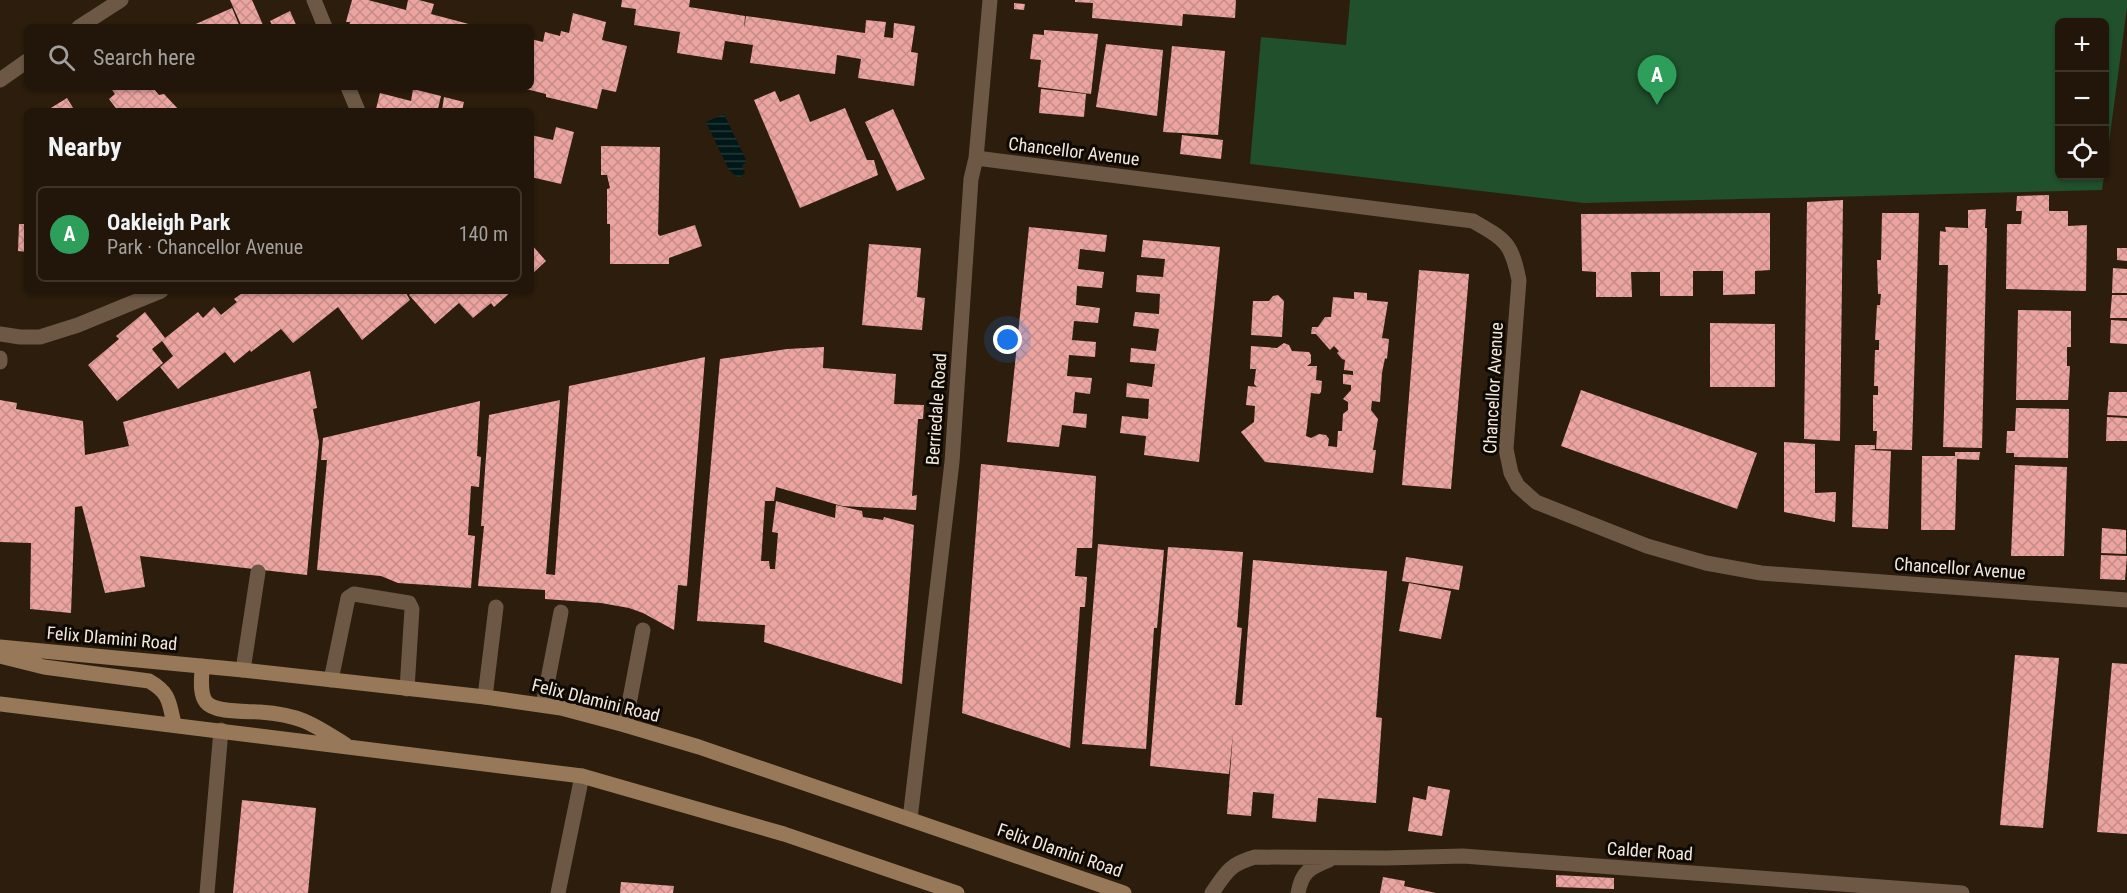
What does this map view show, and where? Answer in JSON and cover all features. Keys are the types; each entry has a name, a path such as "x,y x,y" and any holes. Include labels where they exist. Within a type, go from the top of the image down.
{"main road":[{"name":"Felix Dlamini Road","path":"0,646 243,670 543,705 624,724 699,747 1124,893"},
{"path":"0,656 44,668 149,681 161,688 168,696 174,724"},
{"path":"201,666 202,694 207,704 219,709 275,713 300,718 351,749"},
{"path":"0,704 582,776 784,834 957,893"}],"street":[{"path":"83,24 121,0"},
{"path":"314,0 324,24"},
{"name":"Berriedale Road","path":"910,819 952,462 971,179 976,158 990,0"},
{"path":"0,80 24,63"},
{"path":"349,90 357,108"},
{"name":"Chancellor Avenue","path":"976,158 1473,221 1498,235 1513,253 1518,280 1506,449 1511,473 1518,486 1536,502 1647,546 1706,563 1761,573 2127,600"},
{"path":"0,334 40,337 78,325 154,294"},
{"path":"243,670 258,572"},
{"path":"331,680 348,598 354,594 409,603 412,609 407,688"},
{"path":"485,697 496,607"},
{"path":"543,705 561,612"},
{"path":"624,724 643,630"},
{"path":"207,893 221,730"},
{"path":"558,893 582,776"},
{"name":"Calder Road","path":"1212,893 1237,862 1255,857 1463,856 1962,893"},
{"name":"Calder Road","path":"1298,893 1301,878 1311,868 1335,857"}],"green space":[{"path":"1350,0 2127,0 2109,142 2109,18 2055,18 2055,180 2103,180 2102,190 1584,203 1250,164 1261,37 1346,45"}],"shaded area":[{"path":"724,114 747,162 742,165 745,173 739,178 729,170 706,122"}],"building":[{"path":"230,0 252,0 263,24 241,24"},
{"path":"352,0 368,0 406,10 408,0 419,0 434,4 431,14 469,24 350,24 350,22 346,22"},
{"path":"622,0 690,0 689,7 745,16 744,29 746,16 865,33 866,20 886,22 884,37 893,38 894,23 915,26 911,52 918,53 914,86 858,78 861,59 837,55 835,74 750,63 753,45 725,41 722,60 677,53 680,32 634,25 636,9 621,7"},
{"path":"1075,0 1236,0 1235,18 1183,14 1182,26 1092,18 1093,3 1075,2"},
{"path":"1014,3 1025,4 1024,10 1014,9"},
{"path":"232,8 239,24 196,24"},
{"path":"290,11 296,24 272,24 270,21"},
{"path":"573,13 606,22 602,40 627,46 616,92 602,89 597,109 546,97 546,94 530,90 534,90 534,40 543,42 545,32 560,36 561,31 569,33"},
{"path":"1044,30 1098,34 1091,94 1038,87 1041,60 1030,59 1033,34 1044,35"},
{"path":"1106,44 1163,50 1157,116 1096,107"},
{"path":"1172,46 1225,51 1218,135 1163,132"},
{"path":"1041,89 1086,94 1084,117 1039,113"},
{"path":"112,90 155,90 159,95 164,94 177,108 116,108 109,99 115,94"},
{"path":"413,90 441,96 438,108 376,108 380,93 411,101"},
{"path":"775,91 780,102 799,94 810,122 845,108 867,160 874,160 878,175 800,208 754,100"},
{"path":"444,97 464,102 463,108 442,108"},
{"path":"67,98 73,108 51,108"},
{"path":"893,109 925,179 897,191 865,122"},
{"path":"556,127 574,132 561,184 534,178 534,136 553,140"},
{"path":"1182,135 1223,140 1221,159 1180,154"},
{"path":"601,146 660,147 658,234 660,236 695,225 702,246 669,258 669,264 610,264 607,189 610,188 607,175 601,175"},
{"path":"2049,195 2049,211 2068,211 2068,226 2087,225 2086,291 2006,289 2007,224 2021,224 2022,211 2016,211 2017,196"},
{"path":"1843,200 1840,441 1804,439 1807,202"},
{"path":"1986,209 1982,448 1943,447 1948,265 1939,265 1940,231 1946,232 1945,227 1968,228 1968,210"},
{"path":"1770,213 1770,270 1755,271 1755,294 1723,295 1723,271 1693,271 1693,296 1660,296 1660,272 1631,272 1632,297 1596,297 1596,272 1582,271 1581,214"},
{"path":"1882,213 1919,213 1912,450 1876,449 1877,431 1873,431 1873,395 1878,395 1878,386 1874,386 1875,350 1879,350 1879,340 1875,340 1877,305 1880,305 1881,294 1878,294 1877,260 1881,260"},
{"path":"19,224 24,224 24,252 18,251"},
{"path":"1029,227 1107,235 1105,252 1080,249 1078,269 1104,272 1102,288 1077,286 1076,305 1100,308 1098,323 1074,321 1072,340 1096,342 1095,357 1069,355 1067,376 1092,378 1090,394 1075,392 1073,413 1087,414 1086,428 1062,425 1059,447 1007,442"},
{"path":"1143,240 1220,247 1199,462 1144,455 1146,436 1120,433 1122,416 1148,419 1149,399 1126,397 1127,383 1152,387 1155,364 1130,362 1131,348 1156,351 1159,329 1133,326 1135,312 1159,314 1160,294 1136,292 1137,275 1163,277 1165,259 1141,257"},
{"path":"869,244 921,248 917,297 925,298 922,330 862,325"},
{"path":"534,247 546,261 534,272"},
{"path":"2117,248 2127,248 2127,261 2117,260"},
{"path":"2113,268 2127,269 2127,293 2112,293"},
{"path":"1419,270 1469,274 1451,489 1402,485"},
{"path":"1354,292 1367,293 1367,300 1388,302 1382,338 1389,339 1387,359 1385,358 1382,373 1380,402 1372,401 1371,410 1378,419 1373,450 1376,450 1373,473 1265,462 1241,432 1254,422 1255,406 1246,405 1248,386 1257,387 1254,384 1256,369 1250,369 1251,346 1277,348 1284,343 1289,345 1292,351 1309,352 1311,363 1307,366 1317,366 1316,380 1322,381 1321,392 1311,393 1306,436 1311,438 1319,434 1326,435 1329,439 1328,446 1337,447 1338,431 1342,431 1343,414 1348,410 1348,402 1343,399 1351,390 1351,385 1343,384 1343,374 1353,375 1353,371 1344,370 1345,360 1337,353 1339,351 1334,346 1330,350 1316,334 1311,334 1312,327 1318,327 1325,317 1331,317 1333,297 1354,299"},
{"path":"241,294 407,294 410,300 362,340 338,307 293,343 281,329 234,363 225,352 178,389 160,367 173,356 162,341 152,349 163,363 117,401 88,365 119,339 116,336 145,312 165,338 198,312 203,318 214,307 221,315 237,302 234,299"},
{"path":"509,294 494,307 491,303 473,318 459,303 435,324 409,295"},
{"path":"1278,295 1284,301 1282,337 1251,335 1253,301 1269,301 1273,296"},
{"path":"2112,295 2127,295 2127,318 2110,318"},
{"path":"2018,310 2071,311 2071,347 2067,347 2067,366 2070,366 2068,400 2016,400"},
{"path":"2111,320 2127,321 2127,344 2110,343"},
{"path":"1710,323 1775,324 1775,387 1710,387"},
{"path":"824,347 823,368 896,374 894,404 924,405 923,419 918,419 912,496 917,495 916,510 842,506 776,487 774,501 765,501 761,561 769,561 770,569 775,569 778,533 772,532 776,501 835,518 836,505 862,511 863,517 883,520 884,517 914,525 902,684 764,642 765,625 697,621 720,359 787,349"},
{"path":"705,357 687,586 678,585 674,630 629,608 601,603 545,599 545,590 478,586 484,526 481,526 489,415 560,400 546,574 555,575 569,386"},
{"path":"310,371 317,408 313,409 319,442 307,575 140,556 145,587 105,593 82,506 75,507 71,613 30,609 31,543 0,542 0,400 17,403 16,409 83,421 85,455 129,446 123,422"},
{"path":"1581,390 1757,453 1737,509 1561,446"},
{"path":"2109,392 2127,392 2127,416 2107,415"},
{"path":"480,401 477,456 481,457 479,487 471,486 468,535 475,536 471,588 398,583 381,576 317,570 327,460 321,460 323,438"},
{"path":"2016,408 2069,409 2068,458 2014,457 2014,453 2006,453 2007,431 2015,431"},
{"path":"2107,417 2127,418 2127,441 2106,441"},
{"path":"1784,442 1815,444 1815,493 1836,492 1835,522 1784,512"},
{"path":"1855,445 1875,445 1875,449 1869,450 1891,451 1888,529 1852,527"},
{"path":"1955,452 1980,452 1979,460 1957,459 1955,530 1921,530 1922,456 1955,456"},
{"path":"981,464 1096,476 1092,548 1077,548 1075,576 1087,577 1085,607 1080,607 1070,748 962,713"},
{"path":"2015,465 2067,467 2064,556 2011,556"},
{"path":"2102,528 2126,530 2126,554 2101,553"},
{"path":"1098,544 1164,550 1157,628 1154,628 1146,749 1082,744"},
{"path":"1168,547 1243,552 1237,627 1242,628 1235,705 1242,705 1253,560 1387,571 1376,717 1382,718 1376,803 1318,798 1316,822 1272,818 1274,794 1253,792 1251,816 1227,814 1233,733 1229,774 1150,766"},
{"path":"2101,555 2127,556 2125,580 2100,579"},
{"path":"1406,557 1463,566 1459,590 1402,581"},
{"path":"1409,583 1451,591 1441,639 1399,631"},
{"path":"2015,655 2059,658 2043,828 2000,825"},
{"path":"2112,663 2127,664 2127,834 2097,832"},
{"path":"1428,786 1450,790 1442,836 1408,831 1413,797 1426,800"},
{"path":"242,800 316,808 308,893 233,893"},
{"path":"1556,875 1614,878 1614,889 1556,887"},
{"path":"1383,877 1405,881 1404,886 1436,893 1380,893"},
{"path":"621,882 674,886 673,893 620,893"}],"place":[{"name":"Oakleigh Park","path":"1657,105"}]}
